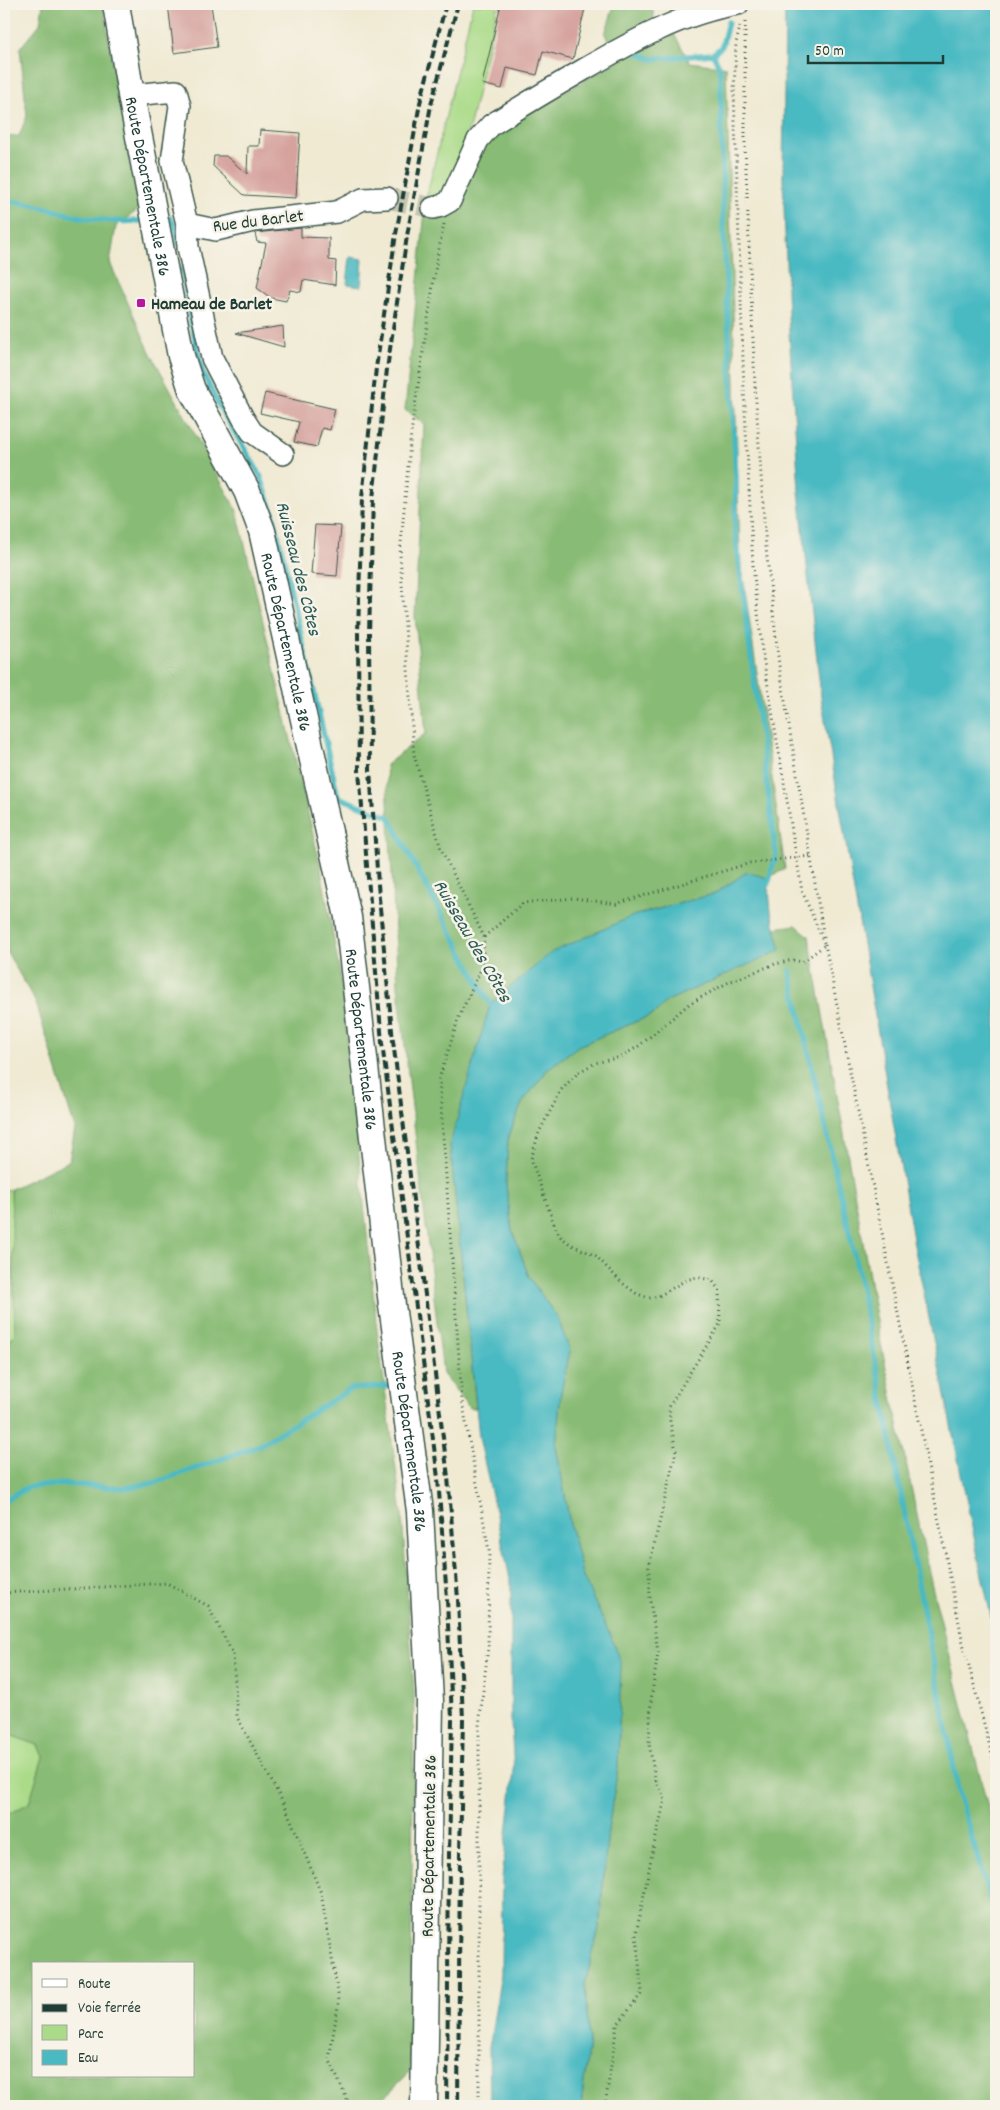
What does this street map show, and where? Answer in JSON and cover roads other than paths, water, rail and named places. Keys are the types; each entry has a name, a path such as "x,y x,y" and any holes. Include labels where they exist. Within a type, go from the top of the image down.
{"main road":[{"name":"Route Départementale 386","path":"116,4 131,95 180,356 192,390 247,491 262,531 348,917 392,1306 420,1511 430,1701 424,2106"}],"street":[{"path":"441,204 478,140 492,125 636,40 694,15 718,7 741,12"},
{"name":"Rue du Barlet","path":"131,95 176,91 180,106 172,161 187,224 216,230 252,221 337,212 362,199 387,198"},
{"path":"187,224 188,248 212,358 242,418 252,432 283,454"}],"water":[{"path":"785,4 996,4 996,1639 914,1245 821,697 799,491 788,315 783,179"},
{"path":"350,257 363,259 361,286 347,284"},
{"path":"747,872 768,878 771,912 781,950 667,1001 654,1014 578,1046 548,1069 522,1103 508,1138 506,1185 512,1230 529,1277 558,1319 570,1351 561,1392 556,1446 570,1524 583,1577 611,1637 621,1664 618,1767 608,1830 599,1928 585,1984 589,2042 581,2106 490,2106 489,2047 501,1974 502,1878 514,1771 511,1722 511,1583 479,1437 450,1144 490,1004 552,952 633,916 714,894"}],"waterway":[{"path":"639,53 651,59 713,54 722,46 728,22"},
{"path":"713,54 719,66 721,84 723,219 736,479 735,530 776,854 768,884"},
{"name":"Ruisseau des Côtes","path":"4,202 31,204 94,219 121,221 149,220"},
{"name":"Ruisseau des Côtes","path":"161,219 170,218 176,228 178,243"},
{"name":"Ruisseau des Côtes","path":"182,269 203,373 219,406 260,475 273,513 338,797 389,817 490,1004 495,1009"},
{"path":"790,971 856,1262 960,1799 996,1919"},
{"path":"4,1501 28,1487 66,1484 123,1488 154,1483 258,1446 351,1389 389,1386"}],"tunnel":[{"path":"387,198 433,208"}],"railway":[{"path":"446,4 420,103 396,234 376,368 362,498 358,633 359,771 382,1043 438,1478 447,1599 452,1720 447,2106"},
{"path":"458,4 431,105 407,236 387,369 373,499 369,633 370,770 379,898 393,1041 448,1477 458,1599 463,1720 458,2106"}],"place":[{"name":"Hameau de Barlet","path":"141,303"}]}
